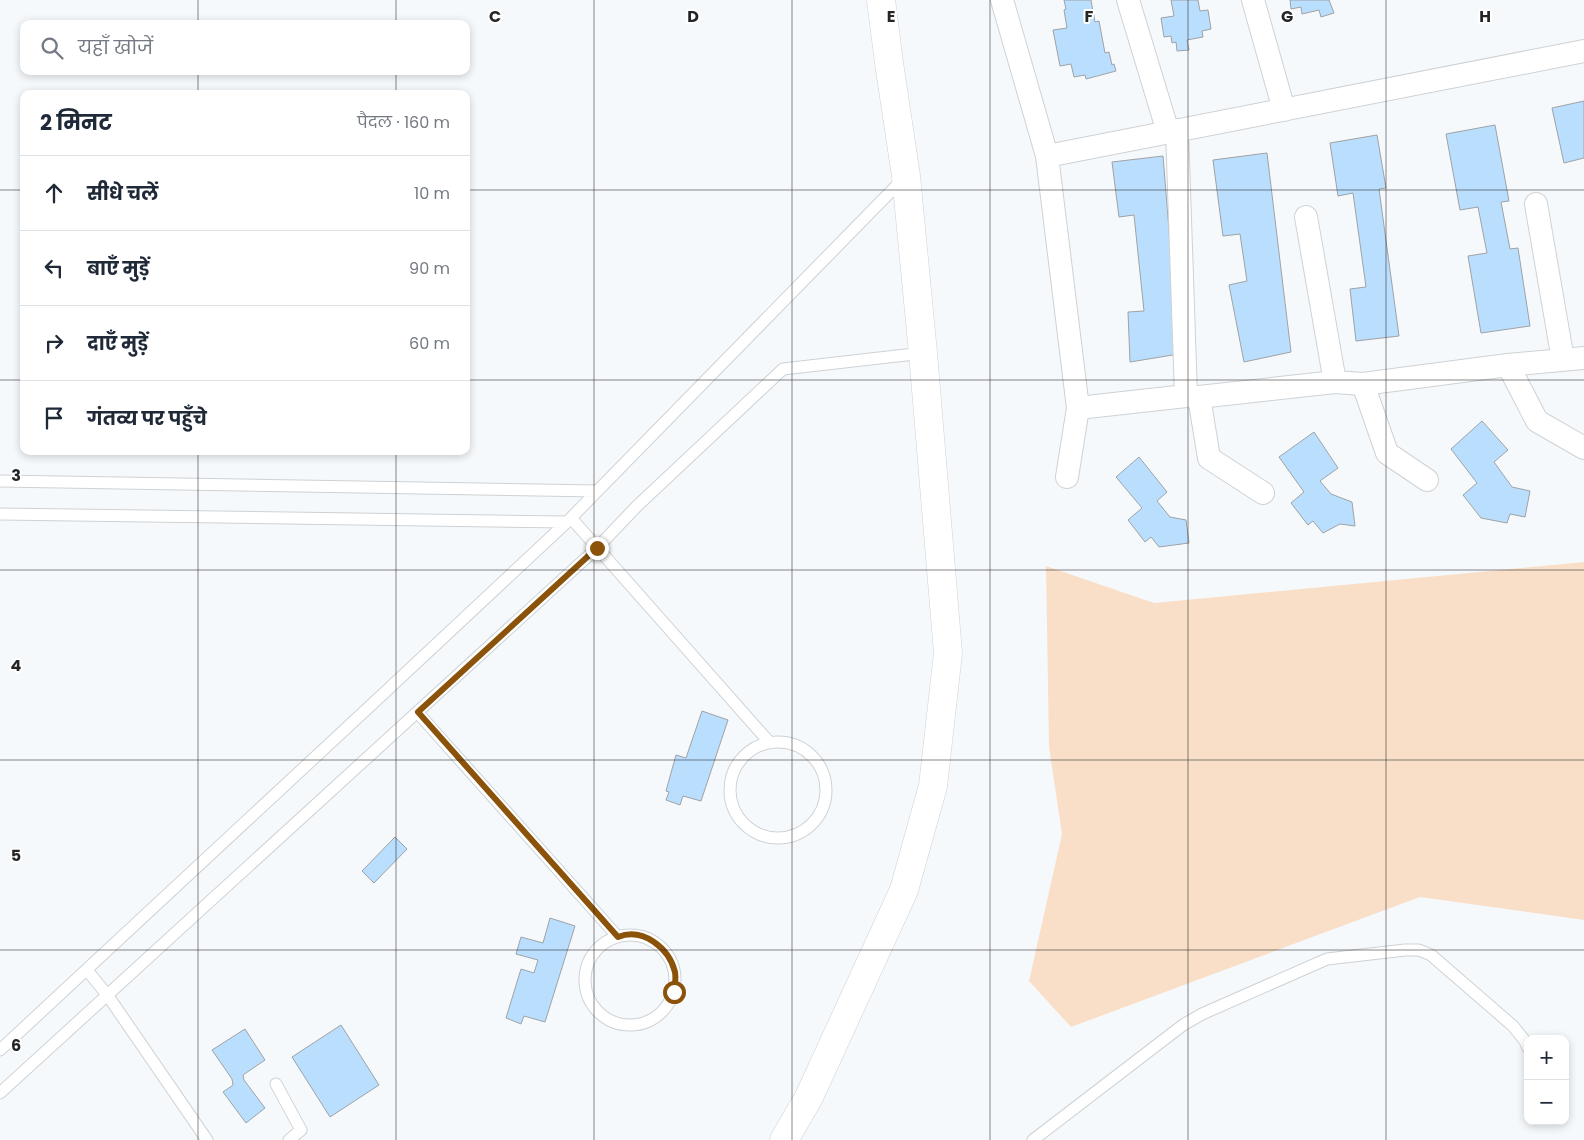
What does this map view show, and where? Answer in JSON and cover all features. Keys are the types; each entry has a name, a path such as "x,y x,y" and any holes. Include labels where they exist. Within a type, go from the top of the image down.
{"street":[{"path":"784,1140 809,1097 904,890 933,786 948,653 906,176 888,63 881,0"},
{"path":"1002,0 1047,156 1078,408 1067,477"},
{"path":"1128,0 1172,131 1193,397 1209,458 1263,493"},
{"path":"1253,0 1284,110"},
{"path":"1047,156 1584,51"},
{"path":"1078,408 1335,382 1363,384 1508,365 1574,359 1536,204"},
{"path":"1306,217 1335,382"},
{"path":"1508,365 1537,421 1584,448"},
{"path":"1363,384 1387,452 1427,480"}],"lane":[{"path":"0,1050 569,520 906,176"},
{"path":"0,1093 597,548 637,506 783,369 923,353"},
{"path":"0,482 597,491"},
{"path":"0,514 569,520 597,548 770,743"},
{"path":"418,712 618,937"},
{"path":"779,742 798,746 813,757 823,772 826,791 822,810 811,825 796,835 777,838 758,834 743,824 733,807 730,789 734,770 745,755 761,745 770,743 779,742"},
{"path":"625,934 642,936 658,944 670,957 676,974 674,992 667,1008 653,1020 636,1025 619,1024 603,1016 591,1003 586,986 587,968 594,952 608,940 618,937 625,934"},
{"path":"1033,1140 1182,1025 1202,1014 1327,959 1419,950 1431,955 1513,1026 1524,1040"},
{"path":"87,970 108,996 207,1140"},
{"path":"276,1084 301,1130 289,1140"}],"shaded area":[{"path":"1584,562 1584,920 1420,897 1071,1027 1029,981 1062,834 1049,747 1046,566 1154,603"}],"building":[{"path":"1064,0 1091,0 1095,22 1099,21 1105,53 1109,52 1112,65 1114,64 1116,71 1086,79 1085,75 1074,77 1071,64 1060,66 1053,30 1067,28"},
{"path":"1171,0 1198,0 1200,11 1208,10 1211,29 1202,31 1203,37 1187,40 1189,50 1177,51 1176,42 1172,43 1171,36 1164,37 1161,18 1174,16"},
{"path":"1290,0 1329,0 1334,13 1321,17 1319,10 1302,14 1301,7 1291,9"},
{"path":"1584,101 1584,158 1564,163 1552,108"},
{"path":"1495,125 1509,201 1501,202 1510,249 1518,248 1530,326 1481,333 1468,256 1487,253 1478,207 1460,210 1446,134"},
{"path":"1377,135 1386,188 1379,189 1399,336 1356,341 1350,289 1366,287 1353,193 1338,196 1330,143"},
{"path":"1267,153 1291,352 1244,362 1229,285 1247,281 1240,234 1223,236 1213,160"},
{"path":"1163,156 1179,354 1130,362 1128,312 1144,311 1134,215 1119,217 1112,162"},
{"path":"1482,421 1508,450 1494,462 1512,487 1530,491 1525,517 1510,514 1507,523 1481,518 1463,495 1477,483 1451,449"},
{"path":"1314,432 1338,468 1320,481 1331,494 1352,502 1355,526 1340,524 1323,533 1313,521 1308,525 1291,503 1304,492 1279,457"},
{"path":"1139,457 1167,492 1157,501 1170,517 1186,520 1189,543 1159,547 1151,537 1145,542 1128,520 1142,508 1116,477"},
{"path":"702,711 728,720 701,801 683,796 680,805 666,800 669,792 666,791 676,755 686,758"},
{"path":"395,837 407,849 374,883 362,871"},
{"path":"550,918 575,926 545,1022 524,1016 521,1024 506,1018 521,969 534,973 538,960 516,954 521,937 543,943"},
{"path":"341,1025 379,1085 330,1117 292,1057"},
{"path":"245,1029 265,1060 243,1075 244,1080 265,1108 246,1123 223,1092 233,1085 232,1079 212,1050"}],"route":[{"path":"597,548 418,712 618,937 625,934 642,936 658,944 670,957 676,974 674,992"}]}
